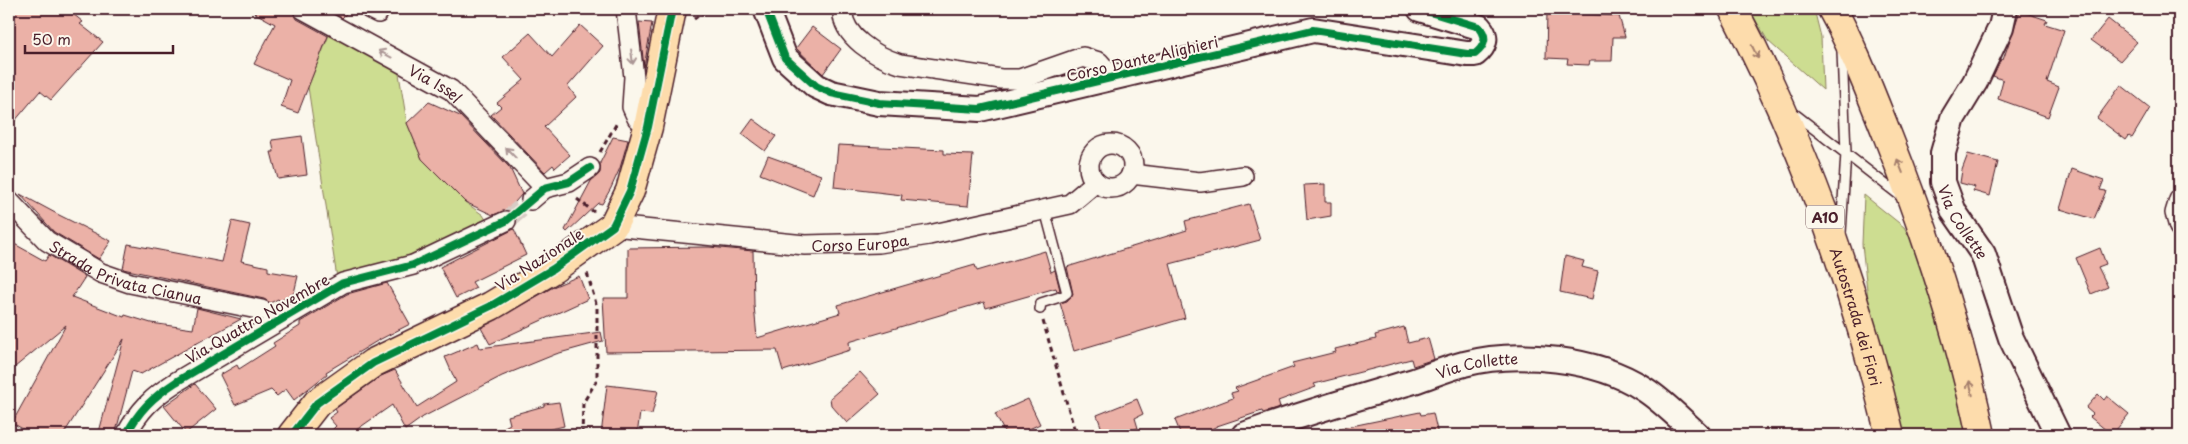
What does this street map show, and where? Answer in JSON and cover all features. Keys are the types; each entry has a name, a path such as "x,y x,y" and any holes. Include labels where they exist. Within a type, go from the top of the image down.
{"main road":[{"name":"Via Nazionale","path":"292,435 317,403 373,363 491,306 553,269 613,226 630,191 648,127 672,9"},
{"name":"Autostrada dei Fiori","path":"1733,9 1779,102 1810,176 1839,255 1873,364 1890,435"},
{"path":"1837,17 1917,210 1946,296 1970,383 1981,435"}],"street":[{"name":"Via Issel","path":"303,9 451,90 544,191"},
{"path":"626,9 634,77 632,107 637,118 648,127"},
{"name":"Corso Dante Alighieri","path":"766,9 785,58 816,86 831,93 879,103 980,109 1314,30 1467,54 1475,54 1484,45 1485,35 1480,27 1420,9"},
{"path":"843,9 844,24 854,36 885,59 900,64 1001,79 1020,78 1083,57 1099,62 1113,78"},
{"name":"Via Collette","path":"2005,9 2001,27 1975,82 1954,118 1942,153 1943,182 1954,212 1983,254 2011,338 2058,435"},
{"path":"1116,145 1123,148 1131,160 1131,174 1122,185 1116,188 1109,188 1096,182 1089,170 1092,156 1102,146 1116,145"},
{"path":"544,191 569,182 590,168"},
{"path":"1131,174 1200,182 1243,176"},
{"name":"Corso Europa","path":"613,226 805,246 879,243 929,235 1070,204 1096,182"},
{"path":"2179,200 2175,214 2179,227"},
{"name":"Strada Privata Cianua","path":"9,201 47,241 101,273 130,283 262,310"},
{"name":"Via Quattro Novembre","path":"126,435 134,420 152,398 343,283 413,265 506,221"},
{"name":"Via Collette","path":"1244,435 1359,396 1414,381 1464,364 1514,358 1564,361 1615,374 1644,389 1698,435"}],"lane":[{"path":"1837,17 1846,153 1839,255"},
{"path":"1779,102 1917,210"},
{"path":"1040,309 1040,303 1067,293 1045,210"}],"path":[{"path":"544,191 613,226"},
{"path":"580,250 597,307 596,380 583,403 582,435"},
{"path":"1040,309 1076,435"}],"green space":[{"path":"1749,9 1814,9 1821,37 1823,90 1768,41"},
{"path":"331,30 398,68 407,123 422,159 465,202 483,215 488,223 423,251 337,278 308,87"},
{"path":"1864,195 1904,227 1914,245 1946,348 1967,435 1904,435 1868,299 1862,244"}],"building":[{"path":"9,9 67,9 83,22 80,24 103,42 51,100 40,91 9,128"},
{"path":"248,9 292,9 297,19 328,36 298,113 281,107 290,80 254,64 275,24"},
{"path":"326,9 351,9 342,18"},
{"path":"2020,11 2047,20 2045,24 2064,30 2047,82 2059,87 2048,117 1998,99 2003,80 1993,76 2001,59 2003,60"},
{"path":"1547,12 1619,16 1625,37 1613,37 1612,61 1590,61 1589,65 1567,64 1568,59 1546,58"},
{"path":"2108,19 2137,42 2120,61 2091,40"},
{"path":"639,22 652,23 644,67"},
{"path":"580,25 603,46 568,86 576,97 544,127 570,155 555,168 553,165 545,172 491,115 501,107 497,103 524,80 503,57 530,33 552,57"},
{"path":"812,27 841,49 823,74 796,48"},
{"path":"2121,85 2150,108 2132,138 2129,136 2126,140 2097,118"},
{"path":"429,102 460,116 510,168 522,194 508,210 493,215 465,202 422,159 407,123"},
{"path":"753,119 776,136 765,151 742,134"},
{"path":"302,136 307,175 278,179 271,152 274,152 272,140"},
{"path":"613,137 628,140 620,168 611,188 602,204 598,203 567,232 565,230 591,181 600,173 600,163"},
{"path":"838,145 944,150 944,154 973,155 968,206 901,200 902,195 834,187"},
{"path":"1968,154 1998,162 1990,196 1973,191 1975,187 1960,183 1962,170"},
{"path":"768,156 821,175 813,195 760,174"},
{"path":"2072,169 2104,180 2100,190 2106,191 2094,219 2060,209"},
{"path":"1325,184 1325,202 1331,202 1331,216 1307,220 1304,185"},
{"path":"20,194 111,241 99,259 54,232"},
{"path":"1249,204 1260,240 1170,264 1185,318 1074,351 1060,303 1067,301 1073,294 1067,267 1187,230 1185,221"},
{"path":"232,221 250,225 241,261 268,267 268,271 298,276 294,293 280,301 278,299 270,303 264,299 123,269 128,244 222,262"},
{"path":"514,229 526,255 472,282 476,288 456,298 440,267"},
{"path":"9,241 45,261 49,255 85,277 72,297 124,317 125,315 151,323 193,329 197,308 241,319 141,374 132,371 115,435 109,435 99,432 124,339 63,435 34,435 12,423 66,325 9,372"},
{"path":"709,247 753,251 757,338 840,313 838,305 975,265 977,271 1045,251 1051,272 1055,270 1060,290 1057,291 1056,288 986,308 984,302 849,342 850,350 783,371 777,350 606,352 603,298 628,298 628,248"},
{"path":"2100,248 2106,264 2098,267 2108,287 2091,294 2076,258"},
{"path":"1565,256 1584,261 1582,267 1598,271 1592,299 1560,292"},
{"path":"579,276 588,299 490,344 481,328 555,286"},
{"path":"387,283 410,324 377,341 326,372 327,374 294,400 286,389 277,396 271,390 235,405 220,375 237,365 239,369 275,346 273,343 300,326 300,322 347,294"},
{"path":"1404,327 1408,343 1428,338 1434,359 1413,366 1411,359 1314,384 1316,387 1278,401 1280,408 1263,413 1262,411 1217,426 1201,435 1181,435 1175,420 1233,398 1231,393 1238,391 1235,388 1294,367 1292,363 1336,352 1335,349 1376,339 1375,335"},
{"path":"601,332 603,341 556,354 502,376 423,417 405,430 392,405 349,435 327,435 336,426 329,418 337,412 335,409 381,376 395,370 417,407 456,382 445,357 478,343 480,348"},
{"path":"860,372 880,394 847,423 831,405 830,398"},
{"path":"195,384 216,409 186,433 164,406"},
{"path":"607,385 658,391 652,414 640,413 637,435 601,435"},
{"path":"2098,394 2104,400 2107,396 2129,414 2112,435 2090,417 2093,414 2086,408"},
{"path":"1028,399 1040,424 1016,435 1006,435 995,414"},
{"path":"1137,399 1143,414 1135,418 1138,428 1118,435 1104,435 1097,415"},
{"path":"559,402 564,426 527,435 490,435 510,424 508,416 544,406 544,404"},
{"path":"1420,412 1421,415 1433,413 1438,435 1342,435 1342,428"}],"tunnel":[{"path":"506,221 531,200"}],"cycle path":[{"path":"292,435 317,403 373,363 491,306 553,269 613,226 630,191 648,127 672,9"},
{"path":"766,9 785,58 816,86 831,93 879,103 980,109 1313,30 1467,54 1475,54 1483,45 1484,34 1479,27 1420,9"},
{"path":"126,435 141,411 176,382 343,283 413,265 506,221 545,188 569,182 590,168"}]}
